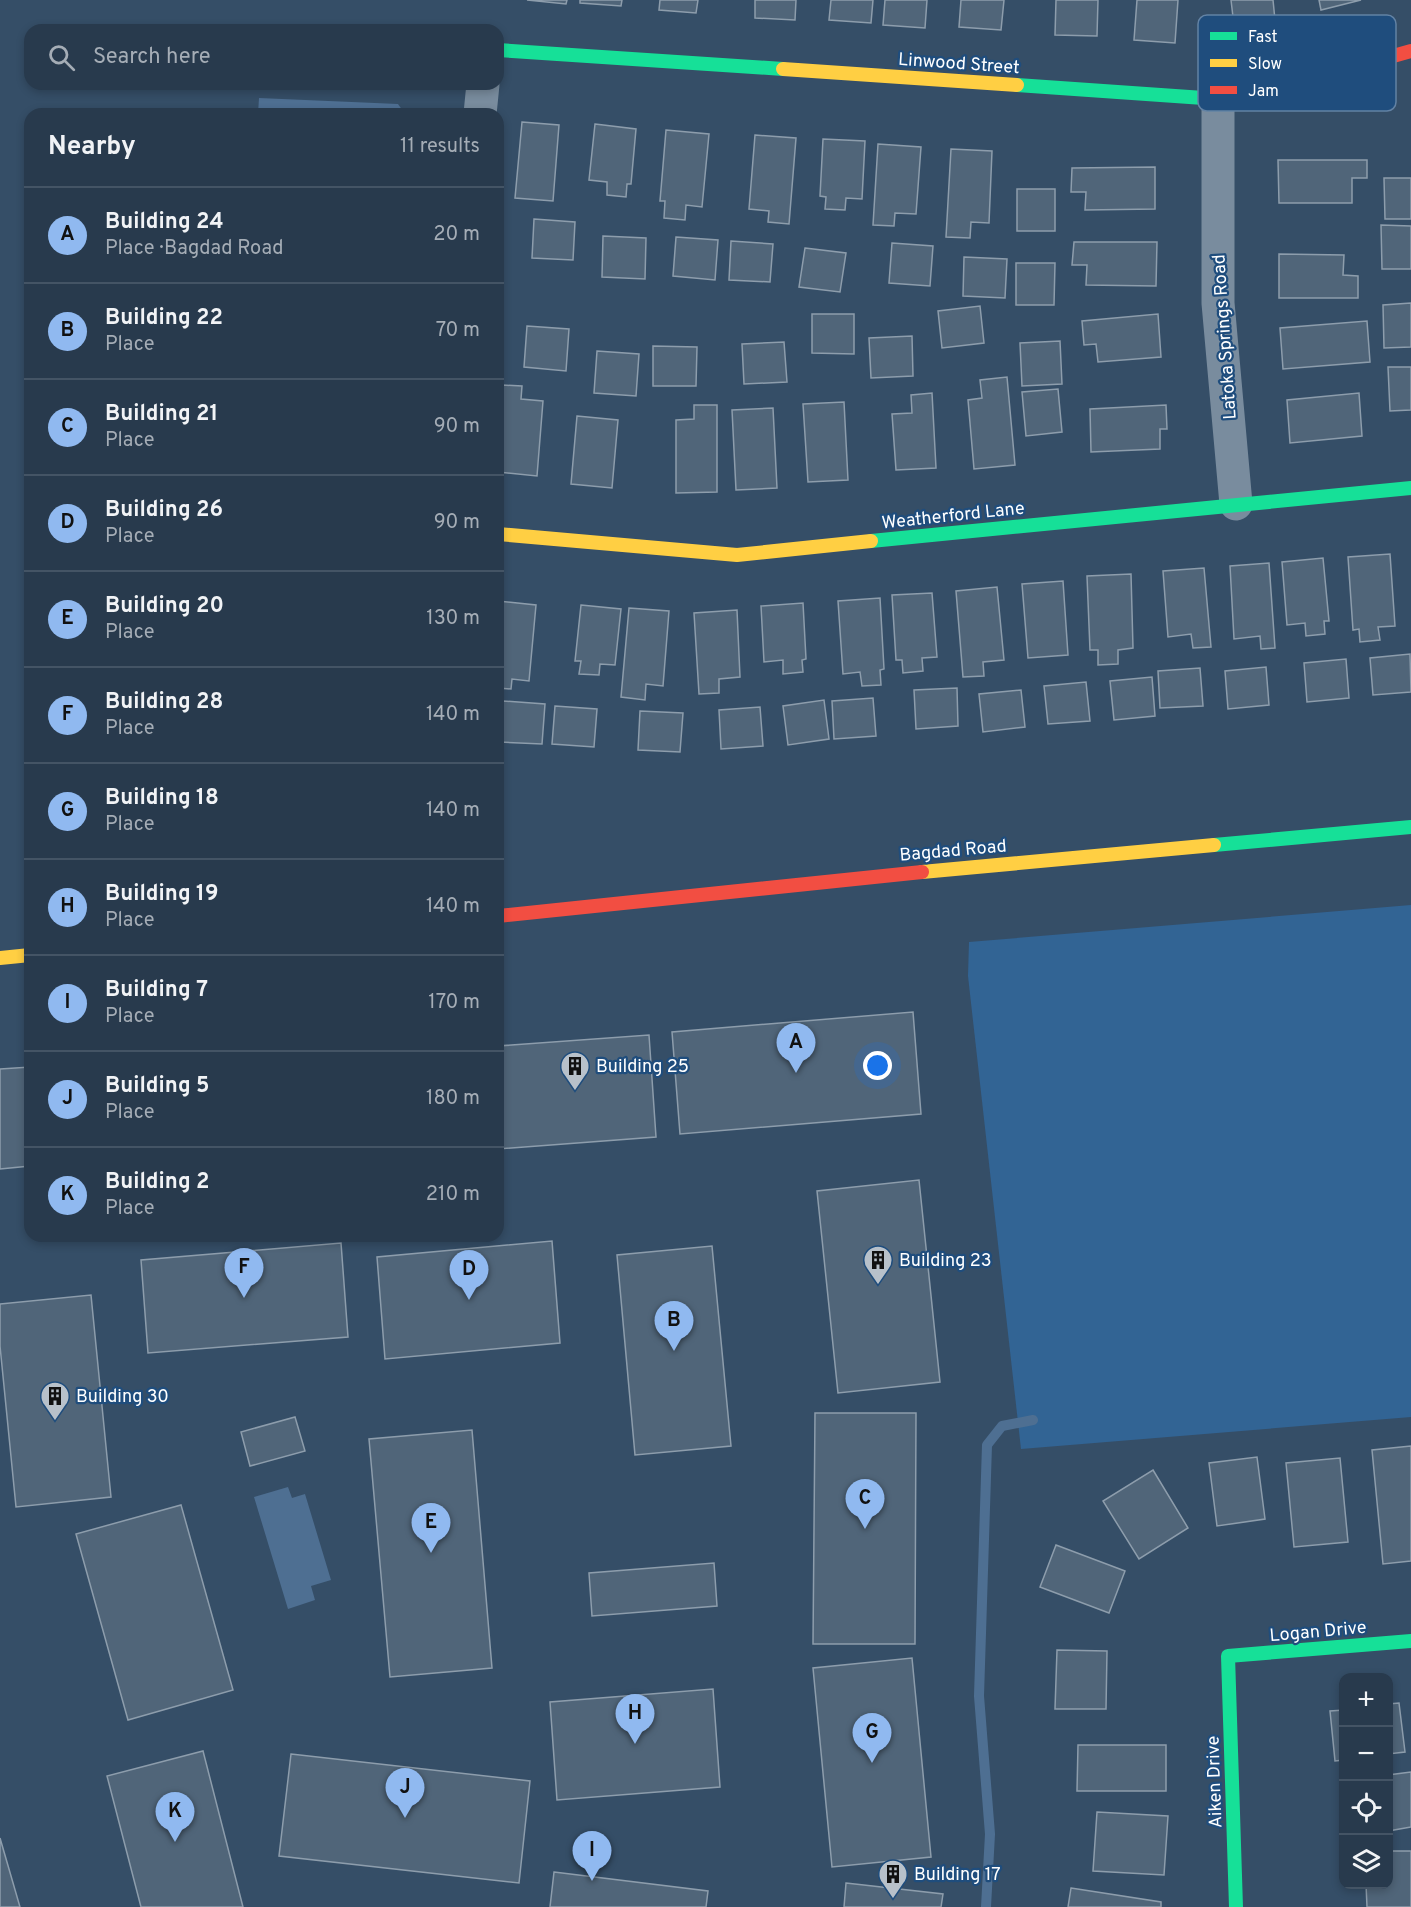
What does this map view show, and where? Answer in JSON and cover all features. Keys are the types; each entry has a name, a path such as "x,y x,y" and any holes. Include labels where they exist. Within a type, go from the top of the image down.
{"street":[{"name":"Linwood Street","path":"504,50 1198,98"},
{"name":"Linwood Street","path":"1396,55 1411,51"},
{"path":"481,108 482,90"},
{"name":"Latoka Springs Road","path":"1218,111 1218,303 1236,504"},
{"name":"Weatherford Lane","path":"504,535 737,555 1411,488"},
{"name":"Bagdad Road","path":"504,915 865,876 1411,826"},
{"path":"0,958 24,956"},
{"name":"Logan Drive","path":"1228,1656 1411,1641"},
{"name":"Aiken Drive","path":"1228,1656 1236,1907"}],"shaded area":[{"path":"259,98 398,104 401,108 258,108"},
{"path":"1411,905 1411,1417 1021,1449 968,976 969,942"},
{"path":"288,1487 292,1498 305,1494 331,1580 311,1586 315,1600 288,1609 254,1497"}],"building":[{"path":"527,0 567,0 566,4"},
{"path":"580,0 622,0 621,6 580,3"},
{"path":"660,0 698,0 696,13 659,10"},
{"path":"755,0 796,0 795,20 755,18"},
{"path":"831,0 873,0 871,23 829,20"},
{"path":"885,0 927,0 925,28 883,25"},
{"path":"961,0 1004,0 1001,30 959,27"},
{"path":"1056,0 1098,0 1097,36 1055,35"},
{"path":"1137,0 1178,0 1175,43 1134,40"},
{"path":"1231,0 1273,0 1274,15 1233,15"},
{"path":"1319,0 1361,0 1321,10"},
{"path":"522,122 559,125 553,201 515,198"},
{"path":"595,124 636,129 631,184 627,184 626,197 607,195 607,182 589,180"},
{"path":"666,130 709,134 702,207 686,205 685,220 664,218 665,201 660,201"},
{"path":"755,135 796,138 789,224 768,222 769,211 749,209"},
{"path":"823,139 865,141 862,199 846,198 845,210 825,209 826,197 820,196"},
{"path":"878,144 921,147 916,214 895,213 894,226 873,225"},
{"path":"951,149 992,151 989,223 971,222 970,238 946,237"},
{"path":"1278,160 1367,160 1367,178 1352,178 1352,203 1279,203"},
{"path":"1155,167 1155,209 1085,210 1086,192 1071,192 1072,168"},
{"path":"1384,178 1411,178 1411,219 1385,219"},
{"path":"1017,189 1055,189 1055,231 1017,231"},
{"path":"534,219 575,222 573,260 532,258"},
{"path":"1381,225 1411,226 1411,269 1382,269"},
{"path":"603,236 646,238 645,279 602,277"},
{"path":"676,237 718,240 715,280 673,276"},
{"path":"731,241 773,244 770,282 729,280"},
{"path":"1074,242 1157,242 1156,286 1086,285 1087,265 1072,265"},
{"path":"892,243 933,246 930,286 889,283"},
{"path":"805,248 846,253 840,292 799,287"},
{"path":"1279,254 1344,255 1343,275 1358,276 1358,298 1279,298"},
{"path":"964,257 1007,259 1005,298 963,296"},
{"path":"1016,263 1055,263 1054,305 1016,305"},
{"path":"1411,303 1411,347 1384,348 1383,305"},
{"path":"980,306 984,343 942,348 938,311"},
{"path":"812,314 854,314 854,354 812,353"},
{"path":"1158,314 1161,357 1098,362 1096,344 1084,345 1082,321"},
{"path":"1367,321 1370,362 1283,369 1280,328"},
{"path":"527,326 569,329 566,371 524,367"},
{"path":"912,336 913,376 871,378 869,338"},
{"path":"1060,341 1062,384 1022,386 1020,343"},
{"path":"784,342 787,382 744,384 742,344"},
{"path":"653,346 697,347 696,386 653,386"},
{"path":"597,351 639,354 636,396 594,393"},
{"path":"1388,367 1411,367 1411,410 1390,411"},
{"path":"1007,377 1015,465 974,469 968,400 982,398 980,380"},
{"path":"504,385 522,386 521,399 543,401 537,476 504,473"},
{"path":"1058,389 1062,432 1026,436 1022,392"},
{"path":"932,393 936,468 896,470 892,414 912,413 911,395"},
{"path":"1359,393 1362,436 1290,443 1287,400"},
{"path":"844,402 848,480 808,482 803,404"},
{"path":"694,405 717,405 717,492 676,493 676,420 694,419"},
{"path":"1166,405 1167,429 1160,429 1160,449 1091,452 1090,409"},
{"path":"773,408 777,488 736,490 732,410"},
{"path":"577,416 618,420 612,488 571,484"},
{"path":"1390,554 1395,626 1378,627 1380,640 1360,642 1359,629 1353,630 1348,557"},
{"path":"1323,558 1329,621 1324,621 1325,634 1306,636 1305,623 1287,625 1282,562"},
{"path":"1269,563 1275,648 1261,649 1260,636 1234,639 1230,566"},
{"path":"1204,568 1211,647 1193,648 1191,634 1168,637 1163,571"},
{"path":"1131,574 1133,648 1118,650 1118,664 1098,665 1098,650 1090,650 1087,576"},
{"path":"1063,581 1068,655 1028,658 1022,584"},
{"path":"997,587 1004,660 983,662 984,676 963,677 956,591"},
{"path":"932,593 937,657 922,658 923,671 903,673 902,660 896,660 892,595"},
{"path":"880,598 884,669 880,670 881,685 862,686 860,672 843,674 838,601"},
{"path":"504,602 536,605 529,681 512,679 511,689 504,688"},
{"path":"803,603 806,659 802,660 803,672 783,674 783,660 764,662 761,606"},
{"path":"581,605 621,609 615,665 600,664 599,675 579,674 581,661 575,661"},
{"path":"629,608 669,611 663,686 646,684 645,700 621,697"},
{"path":"737,610 740,677 719,679 719,693 699,694 694,613"},
{"path":"1410,654 1411,692 1373,695 1370,658"},
{"path":"1346,659 1349,698 1307,702 1304,663"},
{"path":"1266,667 1269,705 1228,709 1225,671"},
{"path":"1200,668 1203,706 1160,708 1158,671"},
{"path":"1152,677 1155,716 1114,720 1110,681"},
{"path":"1086,682 1090,721 1048,724 1044,686"},
{"path":"957,688 958,726 916,729 914,690"},
{"path":"1021,690 1025,727 983,732 979,694"},
{"path":"873,698 876,736 834,739 832,701"},
{"path":"824,700 829,739 788,745 783,706"},
{"path":"504,701 545,704 542,744 504,742"},
{"path":"555,706 597,709 594,747 552,744"},
{"path":"760,707 763,746 721,749 719,710"},
{"path":"640,711 683,713 680,752 638,750"},
{"path":"913,1012 921,1114 680,1134 672,1032"},
{"name":"Building 25","path":"649,1035 656,1137 504,1149 504,1046"},
{"path":"24,1067 24,1167 0,1169 0,1069"},
{"name":"Building 23","path":"919,1180 940,1382 838,1393 817,1191"},
{"path":"552,1241 560,1343 385,1359 377,1257"},
{"path":"341,1243 348,1337 148,1353 141,1260"},
{"path":"712,1246 731,1446 635,1455 617,1255"},
{"name":"Building 30","path":"91,1295 111,1497 16,1507 0,1346 0,1304"},
{"path":"815,1413 916,1413 915,1644 813,1644"},
{"path":"295,1417 305,1451 250,1466 241,1432"},
{"path":"472,1430 492,1668 390,1677 369,1439"},
{"path":"1411,1446 1411,1561 1383,1564 1372,1450"},
{"path":"1257,1457 1265,1519 1217,1526 1209,1463"},
{"path":"1340,1458 1348,1542 1294,1547 1286,1463"},
{"path":"1153,1470 1188,1528 1139,1559 1103,1501"},
{"path":"181,1505 233,1690 128,1720 76,1534"},
{"path":"1056,1545 1125,1571 1109,1613 1040,1587"},
{"path":"714,1563 717,1606 592,1616 589,1573"},
{"path":"1057,1650 1107,1651 1106,1709 1055,1709"},
{"path":"912,1658 931,1857 832,1867 813,1668"},
{"path":"713,1689 720,1787 557,1800 550,1702"},
{"path":"1399,1703 1405,1752 1393,1753 1393,1704"},
{"path":"1339,1710 1339,1761 1335,1761 1330,1711"},
{"path":"1078,1745 1166,1745 1166,1791 1077,1791"},
{"path":"203,1751 243,1907 141,1907 107,1776"},
{"path":"291,1754 530,1781 519,1883 279,1856"},
{"path":"1411,1772 1411,1827 1393,1830 1393,1781 1393,1774"},
{"path":"1097,1812 1168,1816 1164,1875 1093,1871"},
{"path":"0,1838 20,1907 0,1907"},
{"path":"1393,1851 1411,1851 1411,1907 1367,1907 1366,1889 1393,1889"},
{"path":"554,1872 708,1891 706,1907 550,1907"},
{"name":"Building 17","path":"846,1883 943,1894 941,1907 844,1907"},
{"path":"1071,1888 1161,1902 1161,1907 1068,1907"}],"waterway":[{"path":"986,1907 990,1834 979,1696 987,1445 1002,1426 1033,1420"}],"traffic: fast":[{"path":"504,50 783,69"},
{"path":"1017,85 1198,98"},
{"path":"871,541 1411,488"},
{"path":"1214,845 1411,827"},
{"path":"1236,1907 1228,1656 1411,1641"}],"traffic: slow":[{"path":"783,69 1017,85"},
{"path":"504,535 737,555 871,541"},
{"path":"922,872 1214,845"},
{"path":"0,958 24,956"}],"traffic: jam":[{"path":"1396,55 1411,51"},
{"path":"504,915 922,872"}],"place":[{"name":"Building 24","path":"796,1073"},
{"name":"Building 25","path":"575,1092"},
{"name":"Building 23","path":"878,1286"},
{"name":"Building 28","path":"244,1298"},
{"name":"Building 26","path":"469,1300"},
{"name":"Building 22","path":"674,1351"},
{"name":"Building 30","path":"55,1422"},
{"name":"Building 21","path":"865,1529"},
{"name":"Building 20","path":"431,1553"},
{"name":"Building 19","path":"635,1744"},
{"name":"Building 18","path":"872,1763"},
{"name":"Building 5","path":"405,1818"},
{"name":"Building 2","path":"175,1842"},
{"name":"Building 7","path":"592,1881"},
{"name":"Building 17","path":"893,1900"}]}
